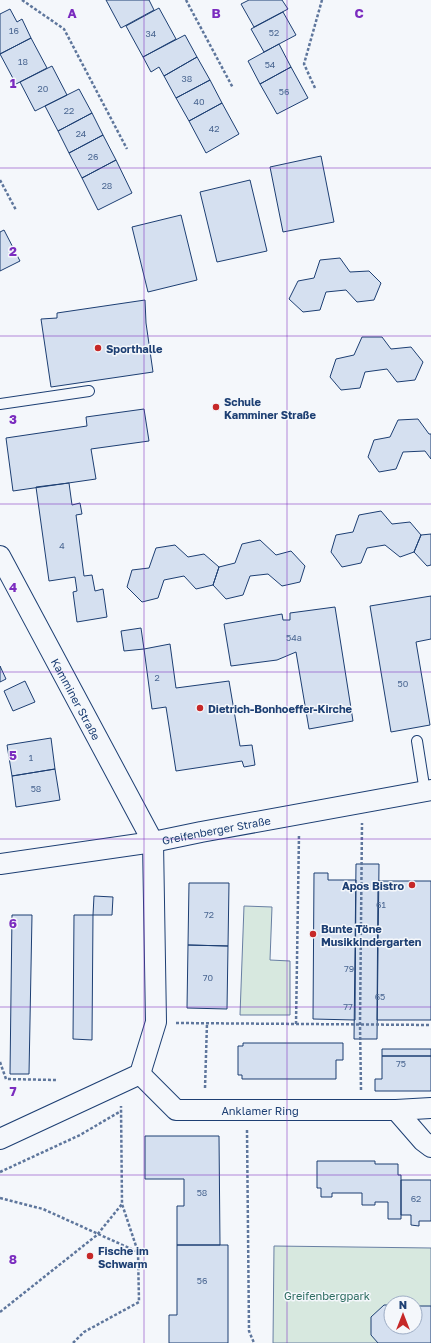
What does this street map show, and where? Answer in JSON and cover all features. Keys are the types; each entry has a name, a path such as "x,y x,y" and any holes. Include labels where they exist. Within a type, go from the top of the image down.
{"street":[{"name":"Kamminer Straße","path":"0,556 153,842"},
{"name":"Greifenberger Straße","path":"0,864 153,842 428,791"},
{"path":"0,1139 140,1074 156,1022 153,842"},
{"name":"Anklamer Ring","path":"140,1074 176,1110 396,1110 431,1108"},
{"path":"396,1110 423,1141 431,1147"}],"lane":[{"path":"0,404 89,391"},
{"path":"417,741 428,791"}],"path":[{"path":"22,0 64,29 127,149"},
{"path":"186,0 233,88"},
{"path":"316,88 304,64 322,0"},
{"path":"0,180 16,210"},
{"path":"361,1110 360,1024 362,803"},
{"path":"296,1024 299,814"},
{"path":"156,1022 431,1025"},
{"path":"205,1110 207,1023"},
{"path":"0,1062 6,1079 56,1080"},
{"path":"73,1343 84,1332 139,1302 138,1252 122,1204 121,1097 113,1086"},
{"path":"248,1110 249,1331 254,1343"},
{"path":"0,1172 80,1135 121,1111"},
{"path":"0,1198 43,1208 98,1235 138,1252"},
{"path":"0,1312 98,1235 122,1204"}],"green space":[{"path":"244,906 272,907 270,960 290,961 290,1015 240,1015"},
{"name":"Greifenbergpark","path":"274,1246 431,1248 431,1343 273,1343"}],"building":[{"path":"106,0 149,0 154,10 121,28"},
{"path":"249,0 282,0 288,9 254,27 241,4"},
{"path":"159,8 176,39 143,57 126,26"},
{"path":"10,9 17,22 22,19 31,38 0,54 0,14"},
{"path":"283,12 296,35 264,52 251,29"},
{"path":"185,35 197,57 164,76 159,67 151,72 143,57"},
{"path":"31,38 47,68 16,84 0,54"},
{"path":"279,44 291,67 260,84 248,61"},
{"path":"197,57 210,80 176,98 164,76"},
{"path":"52,66 67,95 35,111 20,82"},
{"path":"291,67 308,98 277,114 260,84"},
{"path":"210,80 222,103 189,121 176,98"},
{"path":"79,89 92,113 58,131 45,106"},
{"path":"222,103 239,134 206,153 189,121"},
{"path":"92,113 103,135 69,153 58,131"},
{"path":"103,135 116,160 82,178 69,153"},
{"path":"321,156 334,222 283,232 270,167"},
{"path":"116,160 132,193 98,210 82,178"},
{"path":"250,180 267,251 217,262 200,192"},
{"path":"181,215 197,280 148,292 132,227"},
{"path":"4,230 20,261 0,271 0,232"},
{"path":"340,258 350,272 369,271 381,283 374,300 357,302 346,290 326,292 320,310 303,312 289,299 298,281 314,278 320,260"},
{"name":"Sporthalle","path":"145,300 146,323 153,372 51,387 41,319 57,318 57,313"},
{"path":"362,337 382,337 391,349 411,347 423,362 415,380 397,382 387,369 365,372 360,388 341,390 330,377 336,359 354,355"},
{"path":"144,409 149,441 91,449 96,479 13,491 6,438 87,426 86,417"},
{"path":"418,419 429,434 431,434 431,459 425,451 403,452 396,469 379,472 368,457 374,440 390,437 398,420"},
{"path":"69,483 72,505 80,503 82,514 76,515 84,576 92,575 95,591 103,589 107,617 77,622 73,592 77,591 75,577 49,581 36,487"},
{"path":"381,511 392,524 410,522 421,535 414,552 400,557 385,545 367,548 361,563 342,567 331,552 336,535 353,532 359,515"},
{"path":"431,534 431,565 427,566 414,552 421,535"},
{"path":"260,540 276,555 291,551 305,566 300,582 282,586 268,574 250,576 243,595 226,599 213,585 219,567 235,563 242,544"},
{"path":"175,545 188,557 204,554 219,567 213,585 196,589 184,576 164,580 158,598 142,602 127,587 132,570 149,568 156,548"},
{"path":"431,596 431,639 416,642 430,725 391,732 370,606"},
{"path":"335,607 353,721 309,729 296,652 277,660 231,666 224,624 282,614 283,620 290,620 290,613"},
{"path":"141,628 144,649 124,651 121,631"},
{"name":"Dietrich-Bonhoeffer-Kirche","path":"170,644 176,688 229,681 240,746 252,745 255,765 244,767 242,761 176,771 166,707 152,709 144,649"},
{"path":"0,666 6,679 0,682"},
{"path":"25,681 35,702 13,711 4,691"},
{"path":"51,738 55,769 12,776 7,745"},
{"path":"55,769 60,800 16,807 12,776"},
{"path":"356,864 379,864 377,1039 354,1039"},
{"path":"314,873 328,873 328,880 356,880 355,1020 313,1019"},
{"path":"378,881 431,881 431,1020 377,1020"},
{"path":"189,883 229,883 228,946 188,945"},
{"path":"94,896 113,897 112,915 93,915"},
{"path":"12,915 32,915 29,1074 10,1074"},
{"path":"74,915 93,915 92,1040 73,1039"},
{"path":"188,945 228,946 227,1009 187,1008"},
{"path":"243,1043 343,1043 343,1060 336,1060 336,1079 242,1079 242,1075 238,1075 238,1046 243,1046"},
{"path":"382,1049 431,1049 431,1056 382,1056"},
{"path":"382,1056 431,1056 431,1091 375,1091 375,1079 382,1079"},
{"path":"145,1136 219,1136 220,1245 177,1245 177,1206 184,1206 184,1179 145,1179"},
{"path":"317,1161 375,1161 375,1164 398,1164 398,1175 401,1175 401,1219 388,1219 388,1202 375,1202 375,1205 362,1205 362,1193 332,1193 332,1197 321,1197 321,1188 317,1188"},
{"path":"401,1180 431,1180 431,1221 419,1221 419,1226 411,1225 411,1215 401,1215"},
{"path":"177,1245 228,1245 228,1343 169,1343 169,1315 177,1315"},
{"path":"383,1306 383,1335 423,1335 423,1306 431,1306 431,1343 378,1343 371,1335 371,1317"}],"place":[{"name":"Sporthalle","path":"98,348"},
{"name":"Schule Kamminer Straße","path":"216,407"},
{"name":"Dietrich-Bonhoeffer-Kirche","path":"200,708"},
{"name":"Apos Bistro","path":"412,885"},
{"name":"Bunte Töne Musikkindergarten","path":"313,934"},
{"name":"Fische im Schwarm","path":"90,1256"}]}
